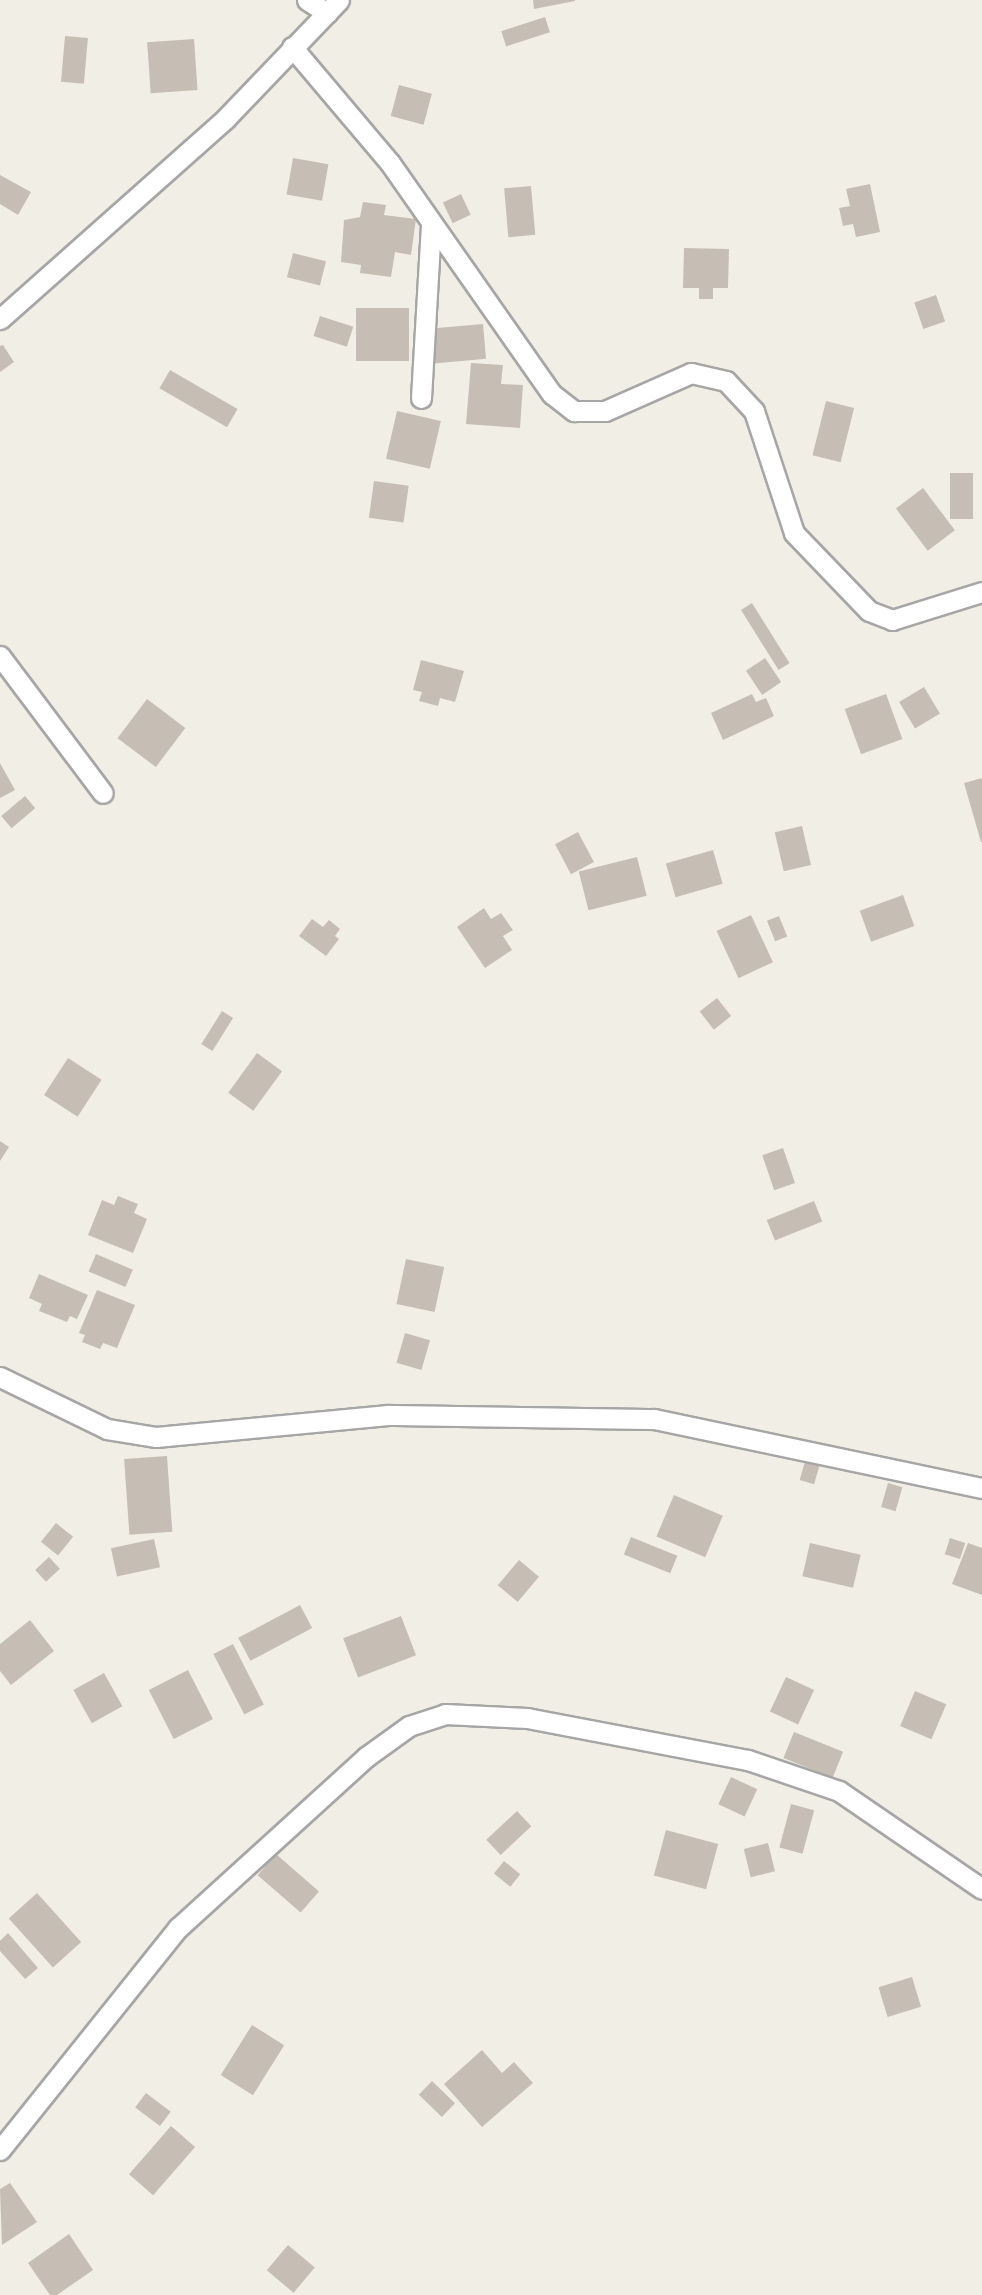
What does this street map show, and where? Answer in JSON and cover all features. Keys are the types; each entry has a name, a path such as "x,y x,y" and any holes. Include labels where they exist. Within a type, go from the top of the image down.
{"street":[{"path":"307,0 333,6"},
{"path":"0,319 195,146 333,6"},
{"path":"292,47 390,163 431,223 477,280 552,394 574,411 606,411 691,373 726,381 754,411 794,533 869,611 891,620 982,592"},
{"path":"421,398 431,223"},
{"path":"0,656 103,793"},
{"path":"0,1377 107,1429 156,1437 388,1415 654,1419 982,1488"},
{"path":"0,2150 178,1928 366,1757 409,1726 445,1714 527,1718 748,1760 839,1791 982,1889"}],"building":[{"path":"533,0 575,0 575,1 534,9"},
{"path":"545,17 550,32 506,46 501,31"},
{"path":"65,36 88,38 84,84 61,82"},
{"path":"194,39 198,90 151,93 147,42"},
{"path":"399,85 432,94 424,125 391,116"},
{"path":"293,158 328,164 322,201 287,194"},
{"path":"0,175 31,192 18,215 0,204"},
{"path":"870,184 880,232 856,237 853,224 843,226 839,208 850,206 846,189"},
{"path":"531,186 535,235 508,237 504,188"},
{"path":"461,194 471,215 453,223 443,202"},
{"path":"363,202 386,205 384,215 416,219 411,255 395,252 391,277 360,273 361,265 341,262 344,220 360,217"},
{"path":"684,248 729,249 728,288 713,288 713,299 699,299 699,288 683,288"},
{"path":"293,253 326,261 320,285 287,277"},
{"path":"936,295 945,321 923,329 914,302"},
{"path":"356,308 409,308 409,361 356,361"},
{"path":"320,316 353,327 347,347 314,336"},
{"path":"483,324 486,359 434,363 431,329"},
{"path":"3,345 14,362 0,372 0,346"},
{"path":"471,363 503,365 501,384 523,385 520,428 466,424"},
{"path":"170,370 238,409 227,427 160,388"},
{"path":"826,401 854,408 841,462 812,455"},
{"path":"397,411 441,421 430,469 386,459"},
{"path":"950,473 973,473 973,519 950,519"},
{"path":"374,481 409,486 404,523 369,518"},
{"path":"923,488 955,530 928,551 896,508"},
{"path":"752,603 790,663 779,670 741,610"},
{"path":"765,658 781,682 762,695 746,671"},
{"path":"421,660 464,671 455,702 440,698 438,706 419,701 422,692 413,690"},
{"path":"924,687 940,714 915,729 899,702"},
{"path":"752,694 756,702 766,698 774,716 723,740 711,713"},
{"path":"886,694 902,739 861,754 845,709"},
{"path":"147,699 185,728 156,767 118,738"},
{"path":"0,763 15,790 0,798"},
{"path":"982,778 982,842 981,842 964,783"},
{"path":"25,796 35,808 12,828 1,816"},
{"path":"802,826 811,865 784,871 775,832"},
{"path":"578,832 594,862 571,874 555,844"},
{"path":"713,850 723,884 676,897 666,864"},
{"path":"637,857 647,896 588,910 579,872"},
{"path":"903,895 914,926 871,942 860,911"},
{"path":"484,908 491,919 501,913 513,930 503,936 512,950 485,968 457,927"},
{"path":"751,915 773,962 739,978 717,931"},
{"path":"779,916 787,936 775,941 767,921"},
{"path":"312,919 323,927 329,920 340,929 335,936 339,939 326,956 299,936"},
{"path":"717,998 731,1016 714,1030 700,1012"},
{"path":"222,1011 233,1018 212,1051 201,1044"},
{"path":"257,1053 282,1071 253,1111 228,1093"},
{"path":"68,1058 102,1080 78,1117 44,1095"},
{"path":"0,1141 9,1147 0,1161"},
{"path":"783,1148 795,1183 774,1190 762,1155"},
{"path":"118,1196 138,1204 134,1213 147,1219 133,1253 88,1235 102,1200 114,1205"},
{"path":"814,1201 822,1221 775,1241 767,1220"},
{"path":"96,1254 133,1270 125,1287 89,1271"},
{"path":"406,1259 444,1267 435,1312 396,1304"},
{"path":"39,1274 88,1295 77,1319 70,1316 67,1322 39,1311 42,1304 29,1298"},
{"path":"97,1290 135,1305 117,1348 103,1343 100,1349 82,1342 85,1335 79,1333"},
{"path":"405,1333 430,1340 421,1370 396,1363"},
{"path":"167,1456 172,1532 129,1535 124,1459"},
{"path":"806,1458 820,1462 814,1484 800,1480"},
{"path":"888,1483 902,1487 896,1511 881,1507"},
{"path":"674,1495 723,1516 705,1557 656,1536"},
{"path":"56,1523 73,1537 58,1555 41,1542"},
{"path":"631,1537 677,1556 670,1573 624,1555"},
{"path":"950,1538 965,1543 960,1559 945,1554"},
{"path":"154,1539 160,1567 117,1577 111,1548"},
{"path":"810,1543 861,1555 853,1588 802,1576"},
{"path":"968,1543 982,1548 982,1595 952,1584"},
{"path":"49,1557 60,1569 46,1582 35,1570"},
{"path":"519,1560 539,1577 518,1602 498,1585"},
{"path":"300,1605 312,1628 250,1661 238,1638"},
{"path":"401,1616 416,1655 358,1677 343,1638"},
{"path":"30,1620 54,1651 11,1685 0,1671 0,1644"},
{"path":"233,1644 264,1705 244,1715 213,1654"},
{"path":"188,1670 213,1719 174,1739 149,1690"},
{"path":"104,1673 122,1706 92,1723 73,1690"},
{"path":"786,1677 814,1690 798,1725 770,1711"},
{"path":"915,1691 946,1704 931,1739 900,1726"},
{"path":"794,1732 843,1752 833,1778 784,1758"},
{"path":"731,1777 757,1789 745,1816 718,1804"},
{"path":"791,1804 814,1810 803,1854 779,1847"},
{"path":"517,1811 531,1826 501,1855 486,1840"},
{"path":"666,1830 718,1844 706,1889 654,1875"},
{"path":"768,1843 775,1871 751,1877 744,1849"},
{"path":"276,1854 319,1891 301,1913 258,1875"},
{"path":"504,1861 520,1874 510,1887 494,1873"},
{"path":"37,1893 81,1942 53,1967 9,1918"},
{"path":"8,1933 38,1968 25,1979 0,1951 0,1941"},
{"path":"912,1977 921,2007 888,2017 879,1987"},
{"path":"252,2025 284,2045 253,2095 221,2075"},
{"path":"482,2050 502,2073 514,2062 533,2083 482,2127 444,2084"},
{"path":"432,2081 455,2103 442,2117 419,2095"},
{"path":"146,2093 171,2112 160,2126 135,2107"},
{"path":"171,2126 195,2147 153,2195 129,2174"},
{"path":"10,2183 37,2222 2,2245 0,2189"},
{"path":"69,2234 93,2270 57,2295 50,2295 28,2263"},
{"path":"288,2245 315,2267 294,2293 267,2270"}]}
